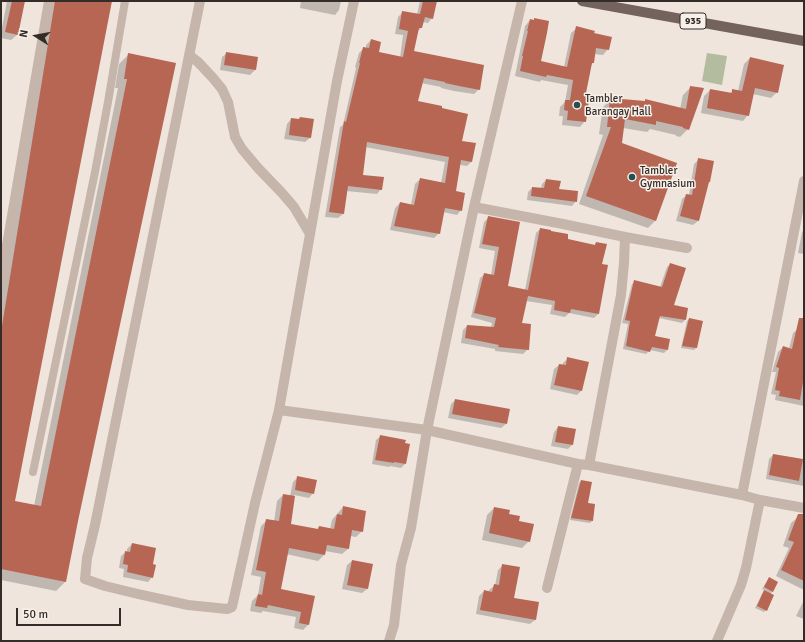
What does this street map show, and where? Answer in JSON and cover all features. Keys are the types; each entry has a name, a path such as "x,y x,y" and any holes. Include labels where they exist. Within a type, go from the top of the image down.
{"main road":[{"name":"935","path":"582,1 804,41"}],"street":[{"path":"1,280 48,1"},
{"path":"200,1 85,579 105,586 188,605 227,609 232,607 255,503 279,410 337,81 354,1"},
{"path":"388,641 394,625 401,565 411,528 427,430 474,207 522,1"},
{"path":"189,55 198,62 222,89 228,102 235,137 242,149 294,207 310,234"},
{"path":"742,495 804,181"},
{"path":"474,207 687,248"},
{"path":"589,465 621,295 625,237"},
{"path":"279,410 427,430 578,464 804,508"},
{"path":"547,588 578,464"},
{"path":"717,641 746,568 760,500"}],"lane":[{"path":"33,472 95,172 110,95 125,1"}],"green space":[{"path":"707,53 727,56 722,85 702,81"}],"building":[{"path":"12,1 25,1 18,35 5,32"},
{"path":"55,1 112,1 15,501 41,506 127,79 124,79 128,53 176,63 66,582 1,569 1,332"},
{"path":"423,1 437,1 433,19 425,17 422,28 419,28 414,51 484,65 480,90 424,78 418,101 442,106 442,108 468,114 462,141 476,143 472,162 461,160 456,191 465,193 462,211 445,208 440,234 394,226 400,202 414,205 420,178 445,183 449,157 367,142 363,175 384,177 382,190 348,186 344,214 329,212 344,121 346,122 363,47 369,48 371,39 381,42 379,52 403,57 408,31 399,29 402,11 420,14"},
{"path":"534,18 549,21 541,61 567,67 576,26 595,31 594,33 612,37 609,50 596,48 594,63 592,63 586,93 590,93 586,122 567,120 568,111 564,110 565,100 570,100 573,80 547,75 546,77 520,71 530,19 534,20"},
{"path":"226,52 258,57 256,70 224,65"},
{"path":"750,57 784,65 778,93 755,88 749,116 707,108 710,89 732,93 732,89 742,91"},
{"name":"Tambler Gymnasium","path":"690,86 704,88 689,130 683,127 656,121 656,125 625,119 622,143 677,163 656,221 586,196 611,127 607,127 610,98 645,101 645,99 686,109"},
{"path":"300,117 314,119 311,138 289,135 291,118 299,119"},
{"path":"698,158 714,161 710,182 699,221 680,216 686,194 692,195"},
{"path":"546,179 561,181 559,189 578,191 577,202 531,196 532,187 544,188"},
{"path":"488,216 520,222 508,286 528,290 540,228 568,234 568,239 595,245 596,242 607,244 602,264 608,265 599,314 571,309 570,313 554,310 555,301 528,296 522,323 531,324 529,350 498,347 499,345 465,338 467,325 494,327 496,318 474,313 484,273 494,275 499,247 482,244"},
{"path":"670,263 686,268 674,305 688,308 686,320 660,316 655,336 670,339 668,350 652,347 650,352 626,346 630,321 625,320 634,280 662,287"},
{"path":"689,318 703,321 697,348 682,346"},
{"path":"799,318 804,318 804,382 800,400 779,396 780,391 775,390 779,368 776,367 783,346 792,349"},
{"path":"567,357 589,362 582,391 554,385 559,364 566,365"},
{"path":"455,399 510,409 507,424 452,414"},
{"path":"558,426 576,429 573,445 555,442"},
{"path":"380,435 406,440 405,443 410,444 406,464 375,460"},
{"path":"773,454 803,459 799,481 769,475"},
{"path":"297,476 317,480 314,494 295,490"},
{"path":"581,480 592,482 588,503 595,504 593,521 571,518"},
{"path":"283,494 295,496 291,524 318,529 319,526 334,529 337,514 342,515 343,506 366,511 363,532 352,530 349,549 327,545 325,555 289,548 281,589 315,596 309,625 299,623 301,612 268,605 267,608 255,606 258,594 262,595 266,572 256,570 266,519 279,521"},
{"path":"494,507 510,510 509,514 520,516 519,521 534,524 530,542 489,533"},
{"path":"798,514 804,514 804,581 781,570 794,542 788,540"},
{"path":"132,543 156,548 153,564 156,565 153,578 127,572 128,565 123,564 125,551 130,552"},
{"path":"352,560 373,564 368,589 347,585"},
{"path":"502,564 520,567 514,598 539,602 536,620 480,610 484,590 492,592 494,584 499,585"},
{"path":"769,577 778,582 773,592 764,587"},
{"path":"764,590 774,595 767,611 757,606"}],"place":[{"name":"Tambler Barangay Hall","path":"577,105"},
{"name":"Tambler Gymnasium","path":"632,177"}]}
